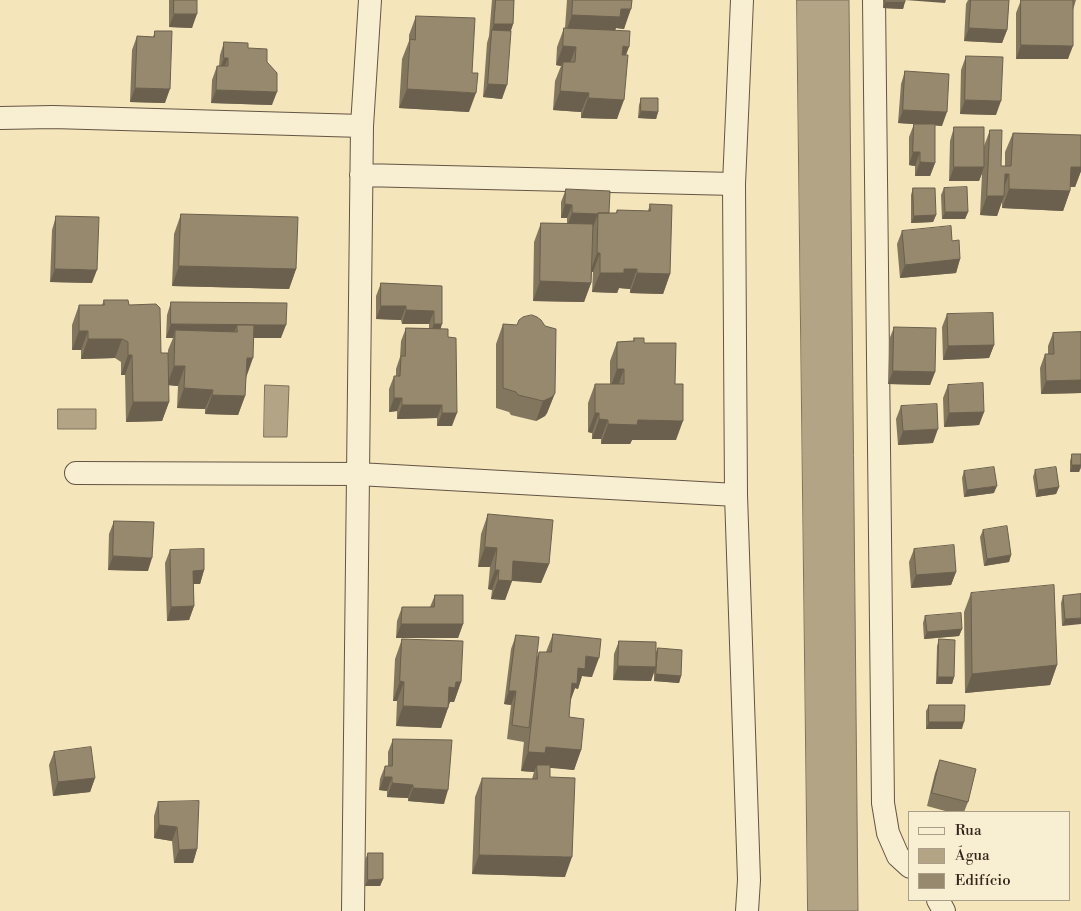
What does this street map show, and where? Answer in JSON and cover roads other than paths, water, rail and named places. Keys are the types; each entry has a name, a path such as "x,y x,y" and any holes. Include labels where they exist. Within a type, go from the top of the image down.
{"street":[{"path":"353,911 361,174 370,0"},
{"path":"742,0 734,184 736,495 749,880 748,911"},
{"path":"874,0 883,804 891,841 898,856 908,865"},
{"path":"0,118 53,117 362,126"},
{"path":"361,174 734,184"},
{"path":"76,472 358,474 736,495"}],"water":[{"path":"797,0 849,0 858,911 808,911"},
{"path":"265,385 289,386 287,437 264,437"},
{"path":"58,409 96,409 96,429 58,429"}]}
